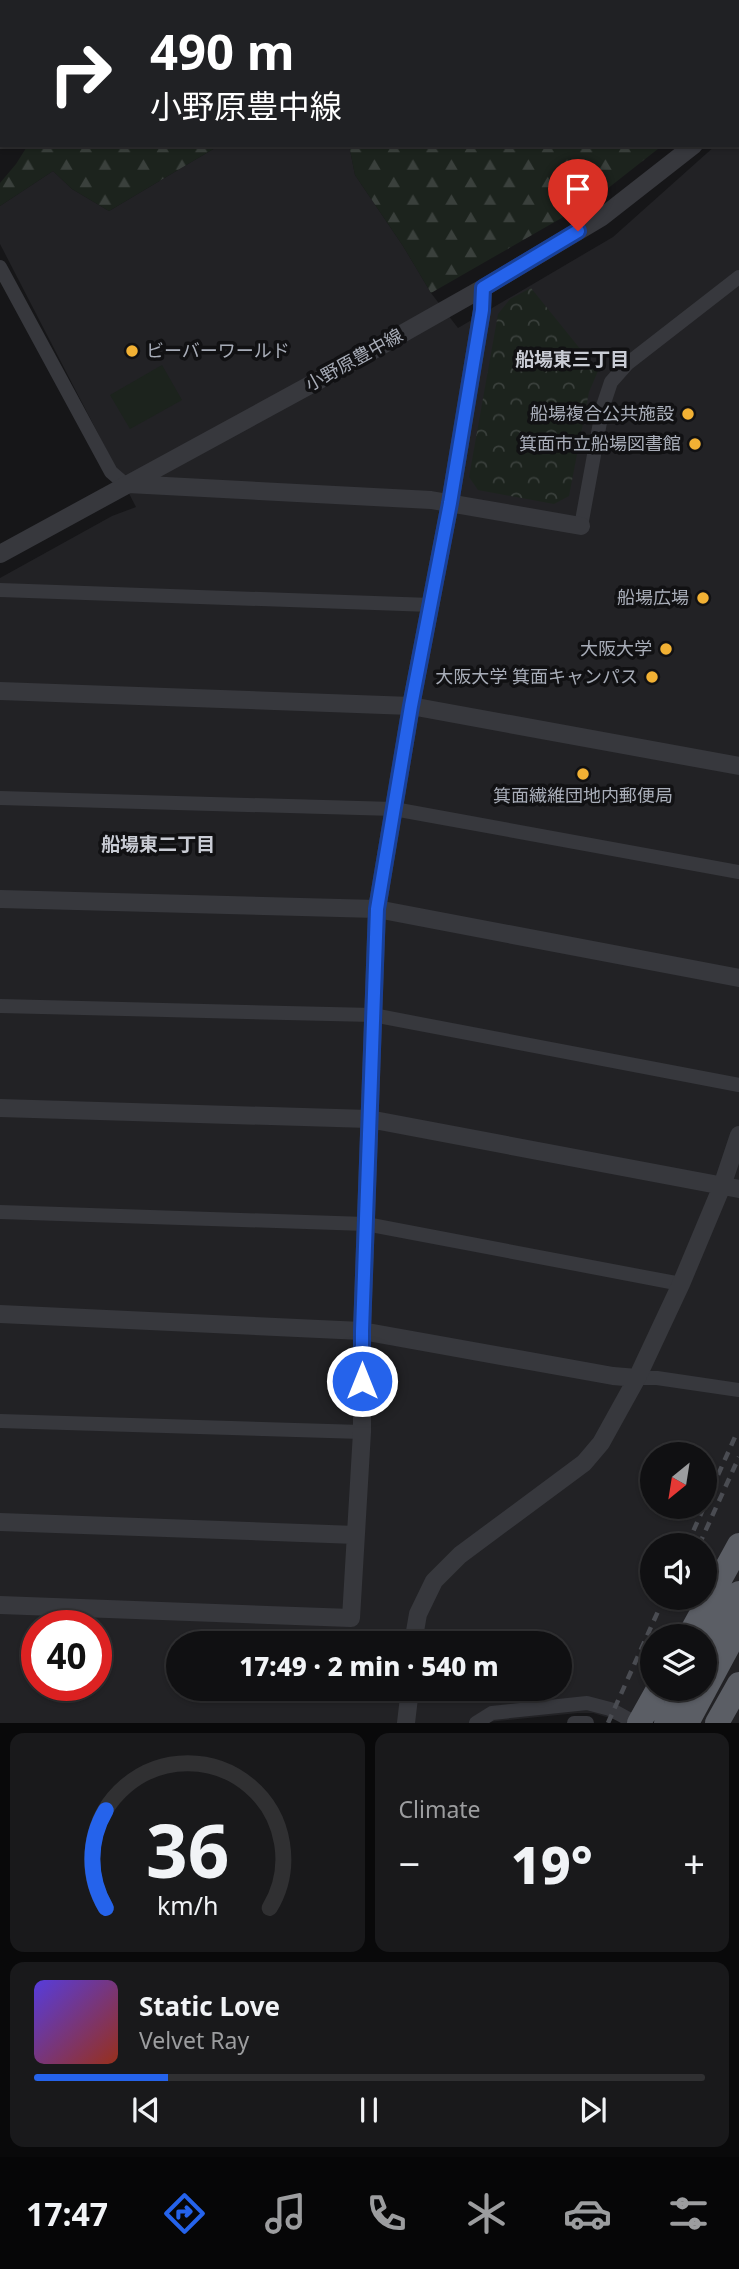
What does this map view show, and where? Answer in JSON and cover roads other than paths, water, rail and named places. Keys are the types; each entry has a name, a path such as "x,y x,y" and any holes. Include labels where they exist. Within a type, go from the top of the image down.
{"highway":[{"path":"696,1624 739,1545"},
{"path":"717,1633 739,1592"},
{"path":"687,1723 739,1626"},
{"path":"717,1723 739,1684"},
{"path":"640,1721 651,1701"},
{"path":"666,1723 679,1701"}],"street":[{"name":"小野原豊中線","path":"0,554 483,288 602,217 691,147"},
{"path":"0,267 111,472 125,484 450,503 581,526 603,406 611,382 627,364 739,277"},
{"path":"0,1605 351,1618 362,1432 362,1331 377,909 411,706 450,503 482,310 483,288"},
{"path":"0,590 431,604"},
{"path":"0,691 411,706 739,766"},
{"path":"0,798 394,808 739,872"},
{"path":"0,899 377,909 739,978"},
{"path":"0,1006 373,1015 739,1084"},
{"path":"0,1108 369,1119 731,1187"},
{"path":"415,1631 418,1614 434,1581 460,1555 584,1463 601,1443 637,1378 731,1187 739,1135"},
{"path":"0,1212 366,1224 681,1284"},
{"path":"0,1314 362,1331 613,1376 657,1378 739,1390"},
{"path":"0,1421 362,1432"},
{"path":"0,1522 356,1535"},
{"path":"406,1723 409,1701"},
{"path":"475,1723 492,1713 587,1703 603,1706 630,1720 640,1721"},
{"path":"574,1723 587,1723"}],"railway":[{"path":"718,1475 735,1437"},
{"path":"704,1533 739,1457"},
{"path":"692,1533 699,1519"},
{"path":"608,1723 659,1610"}],"place":[{"name":"ビーバーワールド","path":"132,351"},
{"name":"船場複合公共施設","path":"688,414"},
{"name":"箕面市立船場図書館","path":"695,444"},
{"name":"船場広場","path":"703,598"},
{"name":"大阪大学","path":"666,649"},
{"name":"大阪大学 箕面キャンパス","path":"652,677"},
{"name":"箕面繊維団地内郵便局","path":"583,774"}],"district":[{"name":"船場東三丁目","path":"572,359"},
{"name":"船場東二丁目","path":"158,844"}]}
